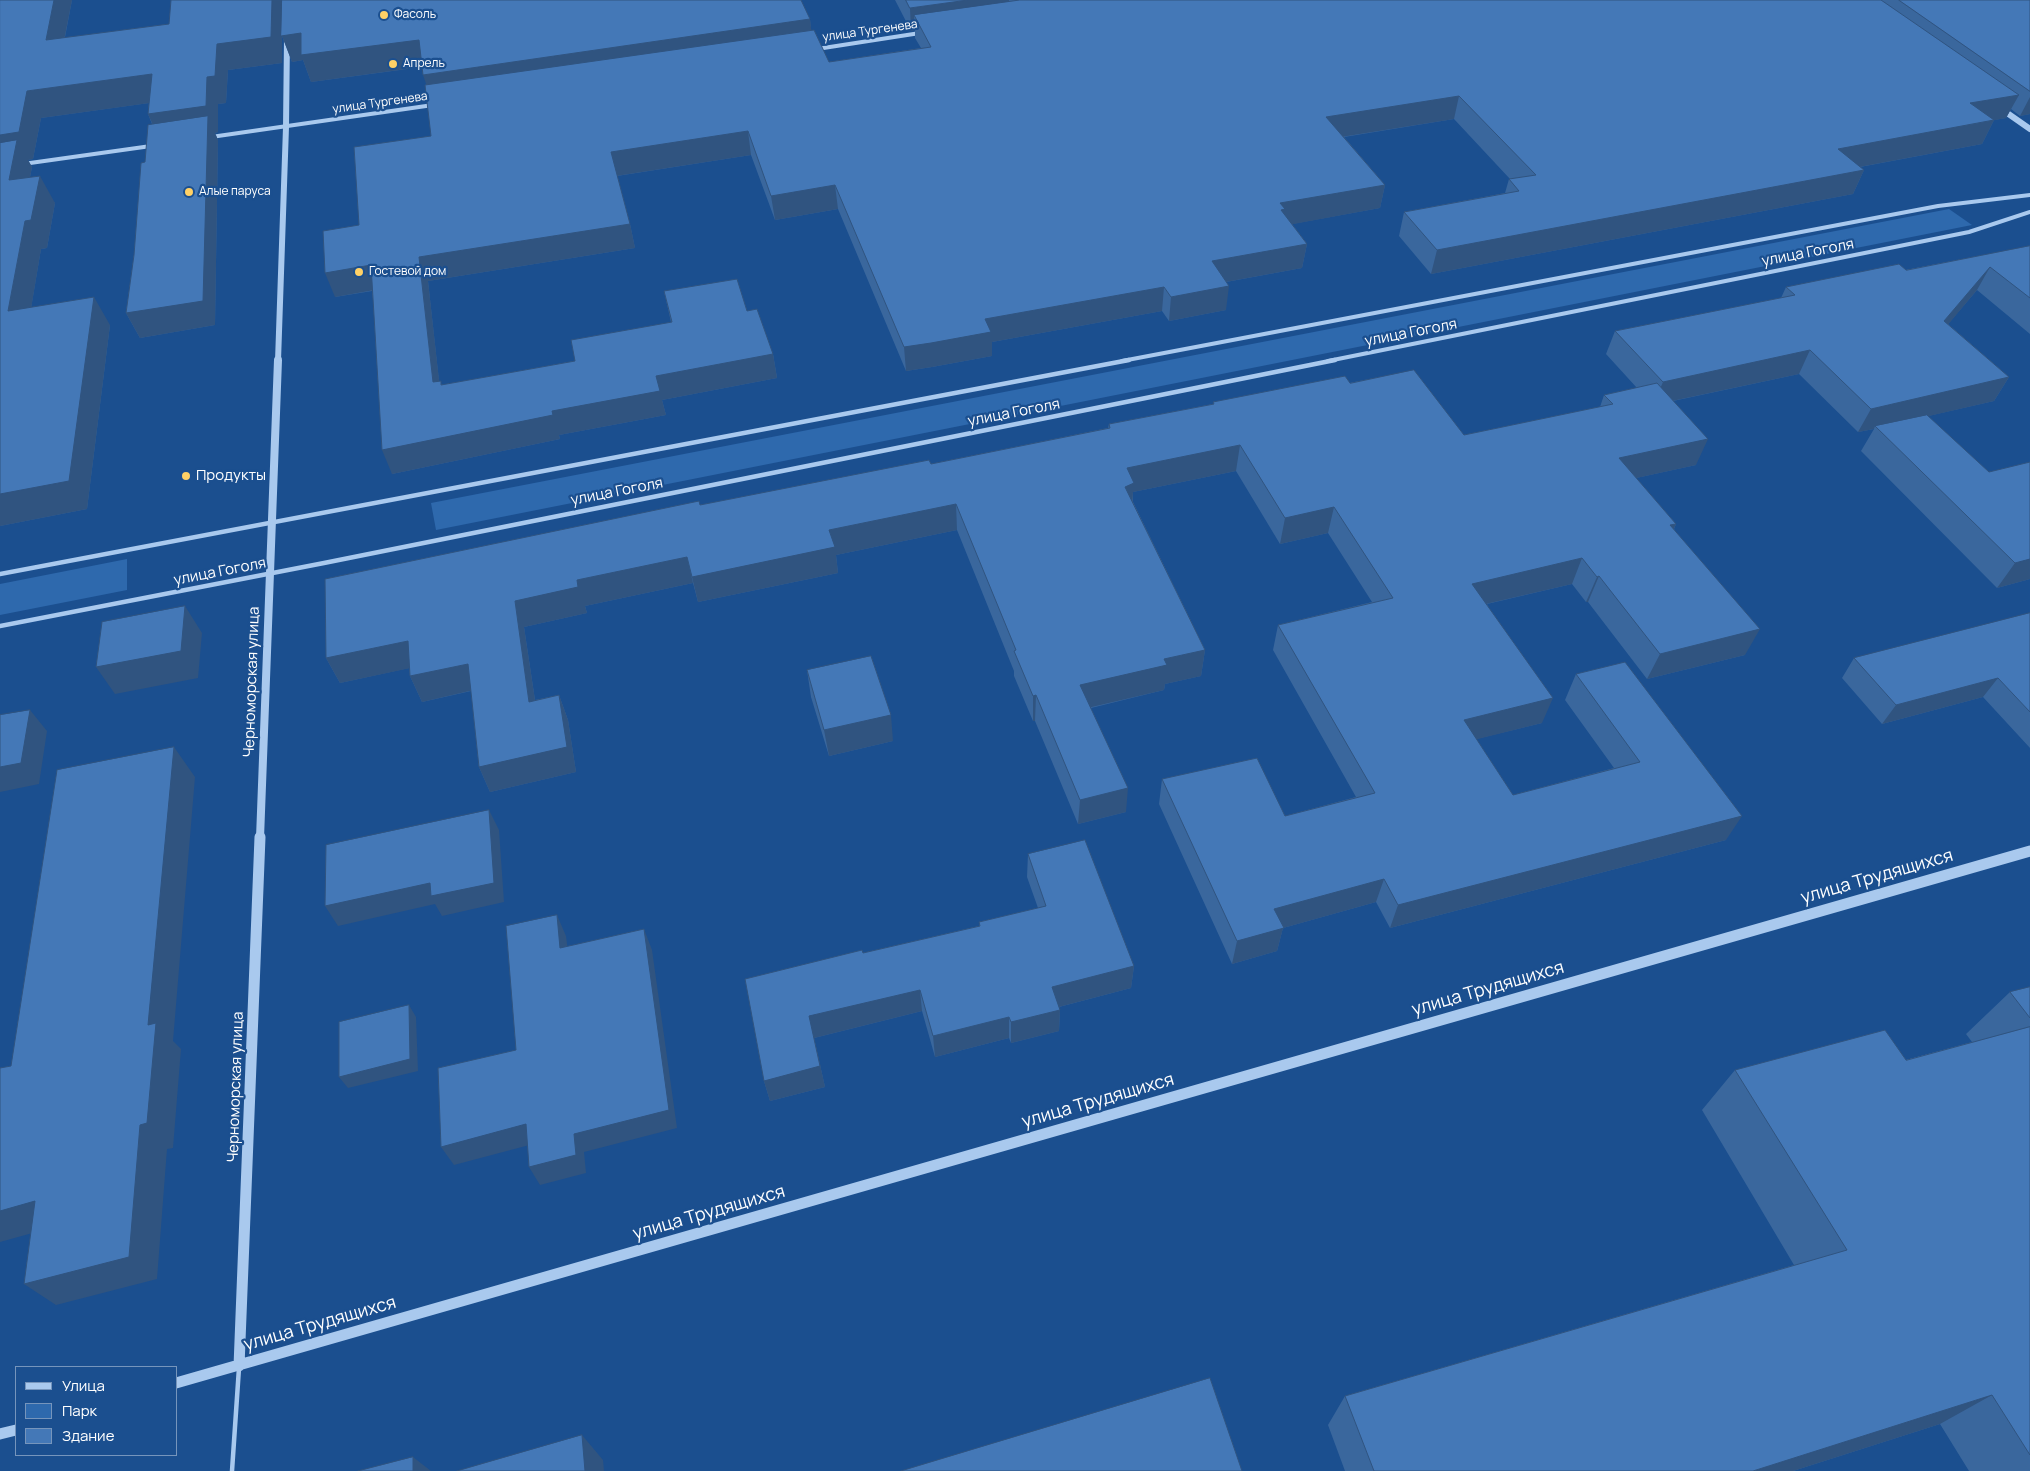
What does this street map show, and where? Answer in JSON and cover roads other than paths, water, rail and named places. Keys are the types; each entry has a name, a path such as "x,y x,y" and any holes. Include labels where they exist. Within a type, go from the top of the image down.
{"street":[{"name":"Черноморская улица","path":"239,1366 272,521 286,126 287,29"},
{"name":"улица Тургенева","path":"808,50 926,33"},
{"path":"1990,101 2030,129"},
{"name":"улица Тургенева","path":"207,138 434,105"},
{"path":"20,165 158,145"},
{"name":"улица Гоголя","path":"0,574 1938,206 2030,195"},
{"name":"улица Гоголя","path":"0,626 270,574 1969,232 2030,212"},
{"name":"улица Трудящихся","path":"178,1382 2030,851"},
{"path":"0,1434 15,1430"}],"lane":[{"path":"232,1471 239,1366"}],"place":[{"name":"Фасоль","path":"384,15"},
{"name":"Апрель","path":"393,64"},
{"name":"Алые паруса","path":"189,192"},
{"name":"Гостевой дом","path":"359,272"},
{"name":"Продукты","path":"186,476"}]}
